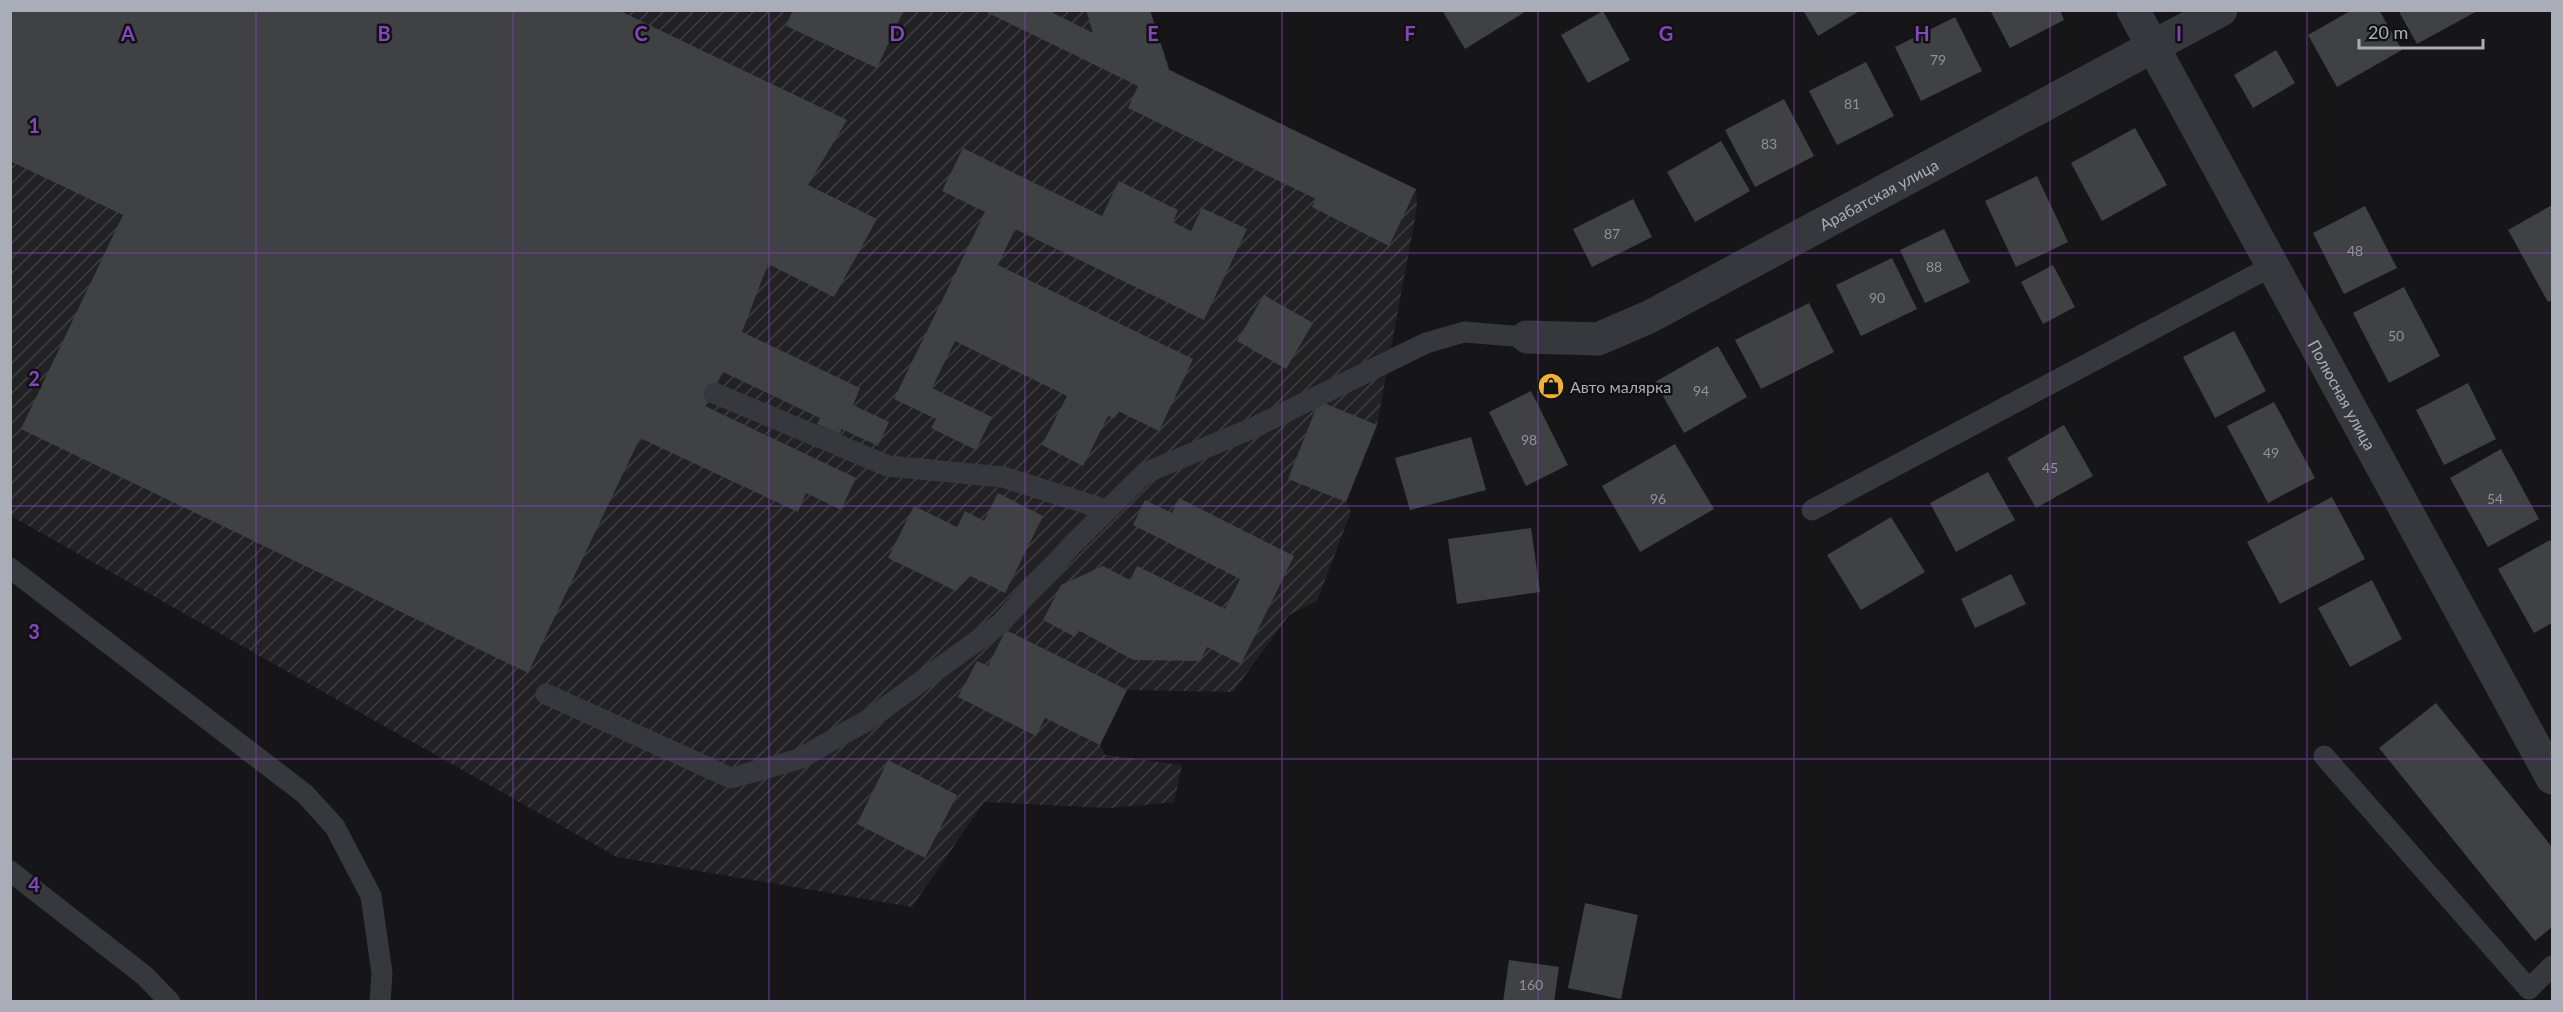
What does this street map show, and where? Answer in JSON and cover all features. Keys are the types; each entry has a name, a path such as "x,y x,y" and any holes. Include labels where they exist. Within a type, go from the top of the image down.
{"street":[{"name":"Полюсная улица","path":"2133,10 2553,778"},
{"name":"Арабатская улица","path":"1527,337 1598,339 1649,317 2221,10"}],"lane":[{"path":"1812,510 2272,266"},
{"path":"546,694 730,778 799,759 868,720 1000,624 1072,545 1145,473 1255,427 1426,343 1464,332 1527,337"},
{"path":"714,393 888,466 1003,477 1107,510"},
{"path":"10,568 305,794 335,827 371,896 382,973 380,1002"},
{"path":"2324,756 2535,995 2553,966"},
{"path":"10,871 145,976 170,1002"}],"shaded area":[{"path":"11,11 1150,11 1170,70 1416,189 1417,207 1377,425 1346,502 1351,512 1317,601 1289,615 1233,692 1127,690 1100,745 1105,755 1182,765 1174,802 1111,808 984,802 912,907 617,857 11,516"}],"building":[{"path":"10,10 618,10 847,120 808,185 877,219 834,297 768,264 742,332 860,388 853,405 889,422 878,446 842,429 839,434 817,424 820,418 723,372 705,406 856,478 841,510 806,493 798,512 640,438 528,673 21,429 123,215 10,161"},
{"path":"793,10 904,10 877,68 786,26"},
{"path":"982,10 1047,10 1093,33 1086,10 1150,10 1169,70 1416,189 1389,246 1312,207 1316,199 1128,108 1138,86"},
{"path":"1442,10 1528,10 1465,49"},
{"path":"1803,10 1861,10 1818,36"},
{"path":"1990,10 2060,10 2064,20 2010,48"},
{"path":"2352,10 2379,10 2402,50 2337,87 2308,35"},
{"path":"2398,10 2479,10 2417,44"},
{"path":"1603,11 1630,60 1588,83 1561,35"},
{"path":"1955,17 1982,71 1921,101 1895,47"},
{"path":"2276,50 2295,83 2253,108 2234,75"},
{"path":"1866,62 1894,116 1837,145 1809,91"},
{"path":"1784,99 1814,156 1755,187 1725,130"},
{"path":"2135,128 2167,185 2102,221 2071,163"},
{"path":"1721,141 1750,191 1695,222 1667,172"},
{"path":"963,148 1102,216 1119,181 1178,210 1173,222 1191,231 1202,208 1247,229 1204,320 1015,229 998,265 1193,359 1159,431 1118,411 1115,418 1108,416 1083,466 1042,445 1067,396 955,341 932,388 992,417 976,450 931,428 936,419 894,399 985,212 942,191"},
{"path":"2037,176 2068,242 2016,267 1985,201"},
{"path":"1633,199 1652,237 1592,267 1573,229"},
{"path":"2552,205 2552,300 2548,302 2508,230"},
{"path":"2365,206 2397,268 2344,294 2313,233"},
{"path":"1944,229 1970,282 1925,303 1900,250"},
{"path":"1892,258 1917,309 1861,336 1836,285"},
{"path":"2053,265 2075,307 2043,324 2021,282"},
{"path":"2404,287 2440,356 2389,383 2353,313"},
{"path":"1264,295 1313,323 1286,369 1237,341"},
{"path":"1809,303 1834,352 1761,389 1735,340"},
{"path":"2234,331 2266,391 2215,418 2183,357"},
{"path":"1718,346 1747,397 1684,433 1655,382"},
{"path":"2468,383 2496,439 2444,465 2416,410"},
{"path":"1531,391 1568,465 1526,486 1489,412"},
{"path":"1319,401 1377,425 1346,502 1288,479"},
{"path":"2274,402 2315,478 2268,503 2227,426"},
{"path":"2064,425 2093,476 2036,508 2007,458"},
{"path":"1471,437 1486,490 1410,510 1395,458"},
{"path":"1675,444 1714,509 1640,552 1602,486"},
{"path":"2501,449 2539,519 2488,547 2450,478"},
{"path":"1988,472 2015,520 1956,552 1930,503"},
{"path":"998,493 1043,516 1005,593 970,576 956,591 888,558 914,506 957,527 965,511 984,521"},
{"path":"2332,497 2365,559 2280,604 2247,542"},
{"path":"1179,498 1294,556 1241,664 1207,647 1200,661 1133,660 1078,630 1075,637 1043,620 1061,585 1103,566 1130,580 1137,566 1225,609 1240,579 1133,525 1145,500 1172,513"},
{"path":"1891,517 1925,572 1861,610 1827,555"},
{"path":"1531,528 1540,592 1457,604 1448,539"},
{"path":"2550,540 2552,544 2552,623 2534,633 2498,569"},
{"path":"2011,574 2026,604 1975,628 1961,599"},
{"path":"2372,580 2402,639 2350,667 2318,608"},
{"path":"1006,630 1127,690 1100,745 1045,718 1036,736 958,697 977,661 988,666"},
{"path":"2436,703 2552,847 2552,927 2535,941 2379,748"},
{"path":"888,760 957,795 925,858 857,824"},
{"path":"1585,903 1638,915 1621,999 1568,988"},
{"path":"1509,960 1559,967 1554,1002 1503,1002"}],"place":[{"name":"Авто малярка","path":"1551,386"}]}
